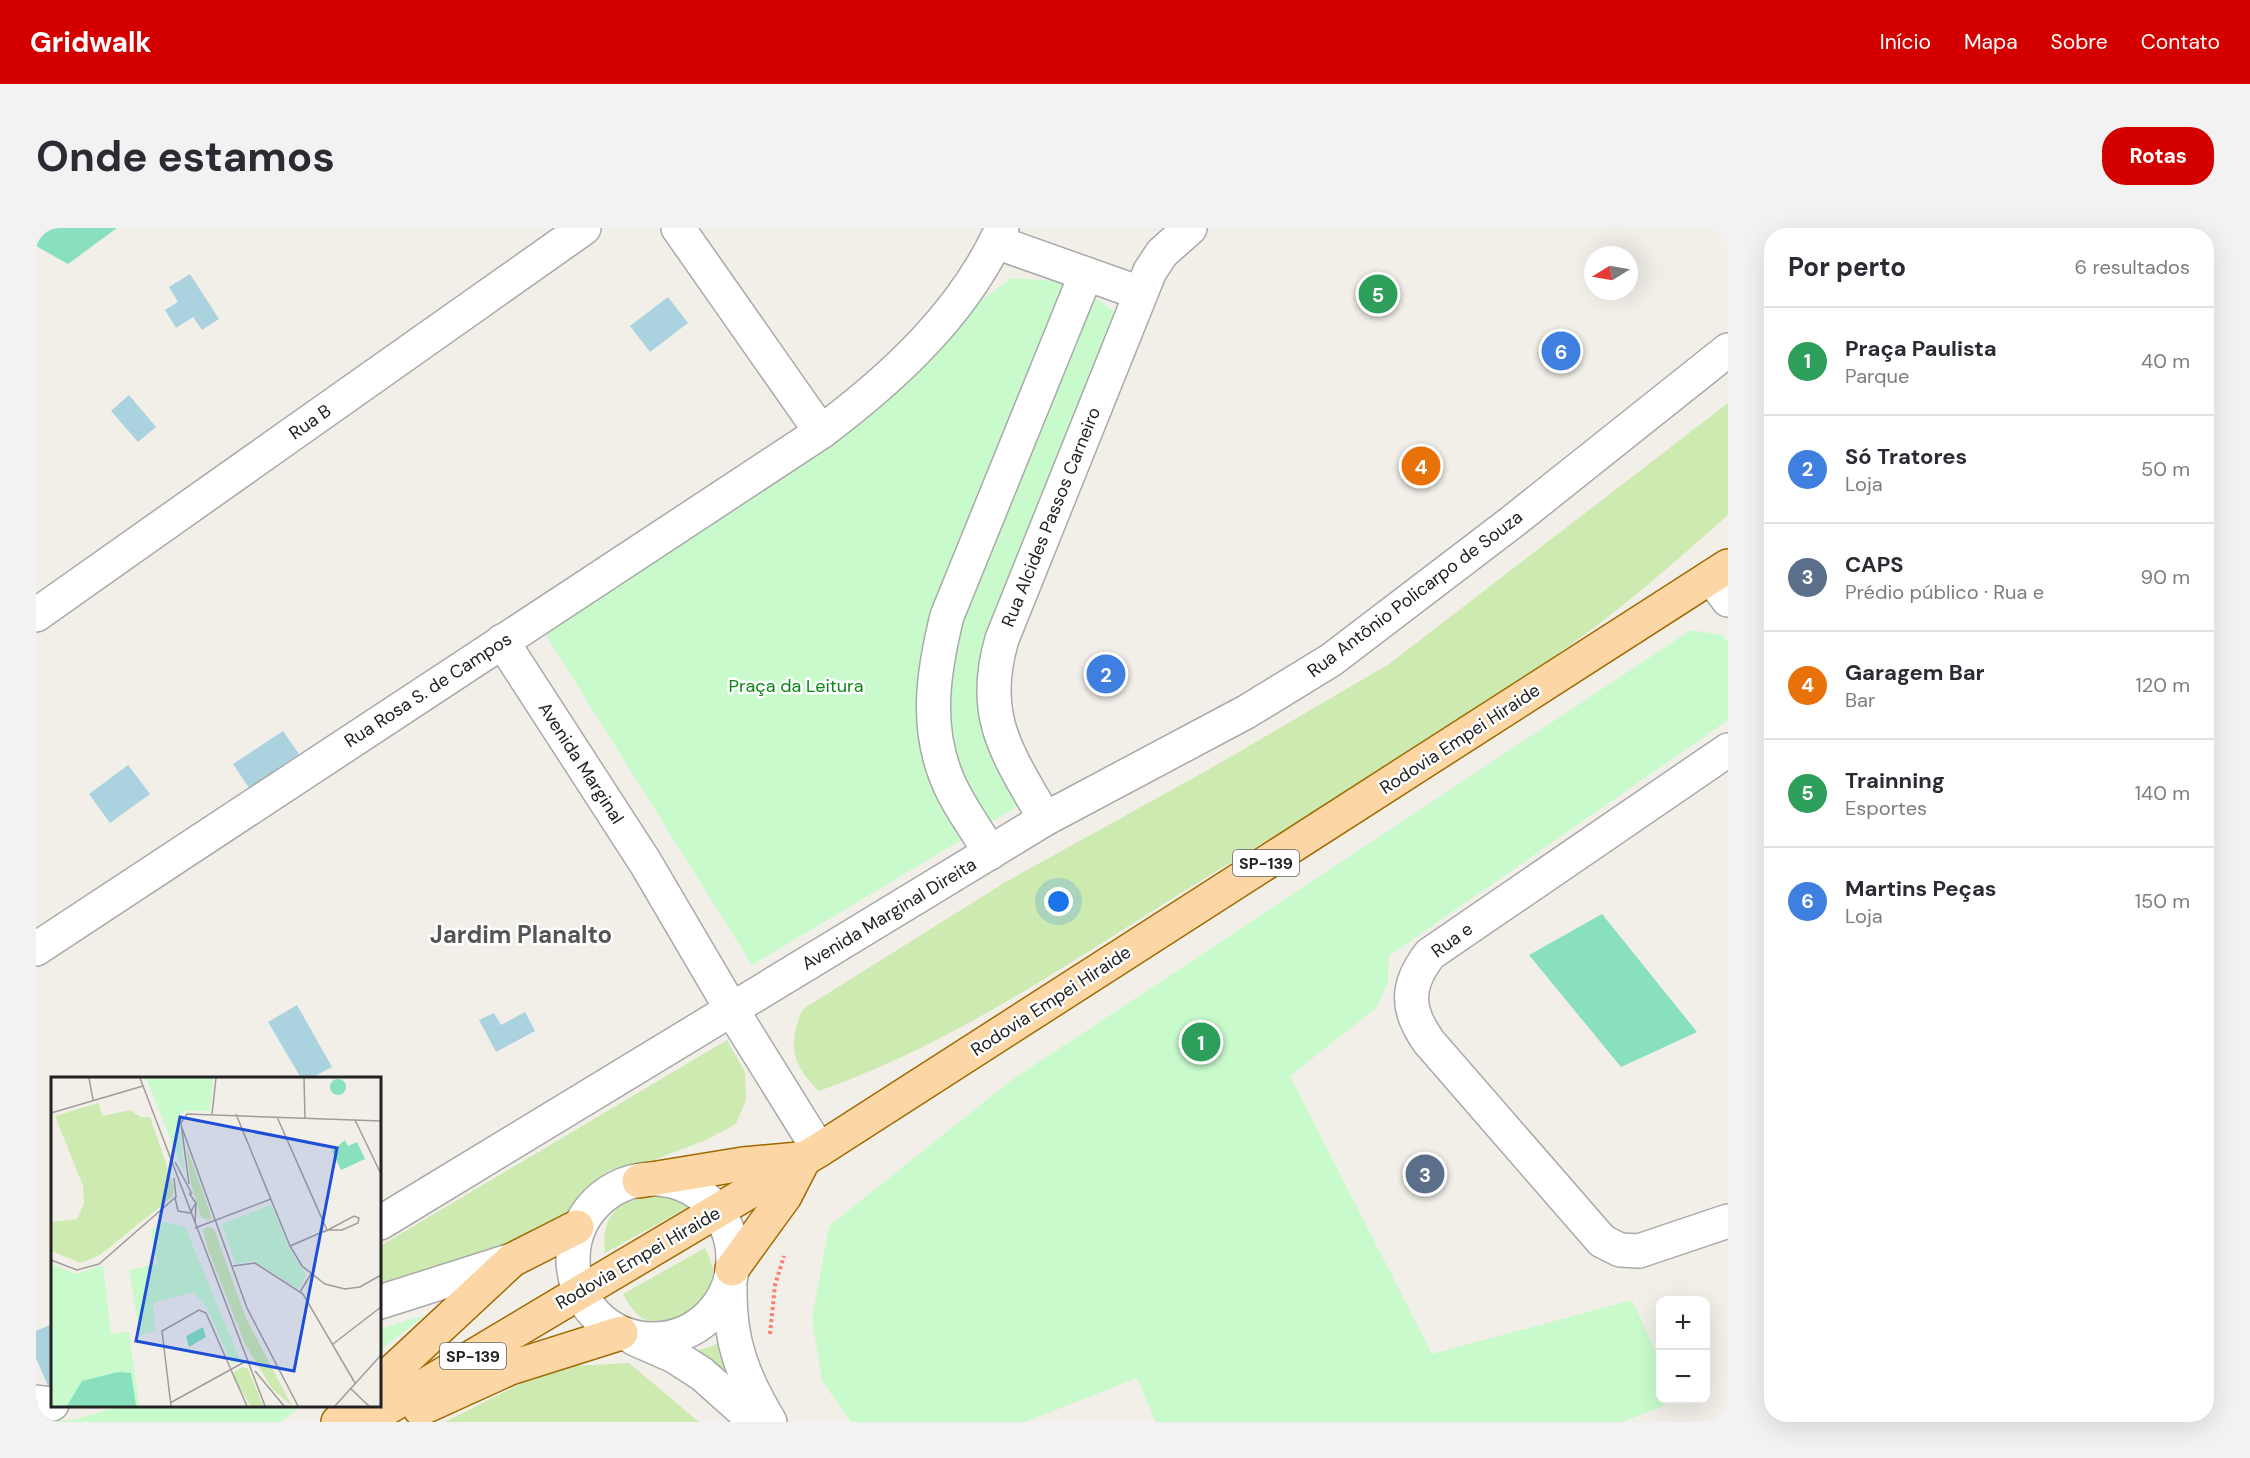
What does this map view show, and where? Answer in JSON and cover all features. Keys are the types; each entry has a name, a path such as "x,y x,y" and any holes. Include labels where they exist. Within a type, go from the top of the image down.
{"main road":[{"name":"Rodovia Empei Hiraide","path":"364,1422 581,1290 717,1213 811,1155 1722,581"},
{"path":"639,1180 811,1155"},
{"path":"731,1279 811,1155"},
{"path":"381,1382 512,1260 577,1227"},
{"path":"391,1422 510,1368 627,1336"},
{"path":"338,1422 355,1407"}],"street":[{"name":"Rua B","path":"36,615 584,228"},
{"path":"678,228 821,432"},
{"name":"Rua Alcides Passos Carneiro","path":"1046,819 1010,758 998,731 993,703 993,668 1002,639 1140,293 1150,271 1162,253 1190,228"},
{"path":"999,235 1086,274 1140,293"},
{"name":"Rua Rosa S. de Campos","path":"36,949 853,409 923,344 970,284 999,235"},
{"path":"990,853 946,777 938,746 932,703 936,663 947,616 1086,274"},
{"name":"Rua Antônio Policarpo de Souza","path":"1046,819 1246,712 1331,660 1512,522 1728,350"},
{"name":"Avenida Marginal","path":"502,641 645,862 732,1010 811,1155"},
{"name":"Rua e","path":"1728,750 1430,954 1420,968 1413,985 1411,1008 1419,1027 1429,1042 1602,1241 1620,1250 1639,1251 1728,1221"},
{"name":"Avenida Marginal Direita","path":"381,1223 1046,819"},
{"path":"756,1422 702,1374 674,1356 627,1336 602,1320 581,1290 573,1254 577,1227 583,1215 602,1197 615,1189 639,1180 662,1178 677,1180 691,1186 717,1213 731,1247 729,1316 733,1342 755,1397 770,1422"},
{"path":"381,1302 512,1260"},
{"path":"627,1336 667,1336 692,1328 711,1313 731,1279"},
{"path":"36,1402 51,1404"}],"path":[{"path":"770,1339 770,1317 784,1249"}],"green space":[{"path":"36,228 117,228 68,264 36,246"},
{"name":"Praça da Leitura","path":"1011,278 1073,282 1122,317 990,632 1027,801 752,965 544,632"},
{"path":"1728,403 1728,515 1595,627 1547,662 1397,760 1012,998 918,1050 869,1072 819,1091 810,1082 798,1063 794,1043 803,1009 1004,883 1213,767 1389,664"},
{"path":"1691,630 1722,635 1728,642 1728,720 1389,956 1388,982 1376,1008 1290,1076 1432,1354 1632,1300 1656,1352 1656,1404 1669,1404 1622,1422 1156,1422 1137,1378 1025,1422 851,1422 822,1381 812,1319 829,1226 1009,1082"},
{"path":"1602,914 1697,1032 1621,1067 1529,955"},
{"path":"727,1040 745,1072 746,1100 736,1124 706,1140 651,1161 610,1170 581,1192 566,1214 507,1246 381,1286 381,1245"},
{"path":"663,1191 683,1197 692,1205 605,1253 606,1227 618,1208 637,1197"},
{"path":"705,1248 714,1270 715,1286 709,1301 703,1308 676,1323 656,1324 643,1319 630,1306 623,1294"},
{"path":"426,1315 381,1349 381,1329"},
{"path":"726,1332 748,1395 694,1352 715,1345"},
{"path":"629,1363 699,1422 445,1422 553,1367"},
{"path":"118,1407 301,1407 280,1422 36,1422 72,1420"}],"water":[{"path":"190,274 219,319 202,330 193,317 176,328 165,310 178,302 169,287"},
{"path":"668,297 688,323 650,352 630,326"},
{"path":"129,395 156,427 138,442 111,411"},
{"path":"283,731 299,754 249,788 233,764"},
{"path":"128,765 150,794 110,823 89,794"},
{"path":"297,1005 332,1067 313,1077 300,1077 268,1022"},
{"path":"525,1012 535,1031 496,1052 479,1020 494,1013 501,1025"},
{"path":"51,1324 51,1384 48,1386 36,1358 36,1331"}],"place":[{"name":"Trainning","path":"1378,294"},
{"name":"Martins Peças","path":"1561,351"},
{"name":"Garagem Bar","path":"1421,466"},
{"name":"Só Tratores","path":"1106,674"},
{"name":"Praça Paulista","path":"1201,1042"},
{"name":"CAPS","path":"1425,1174"}],"district":[{"name":"Jardim Planalto","path":"521,935"}]}
